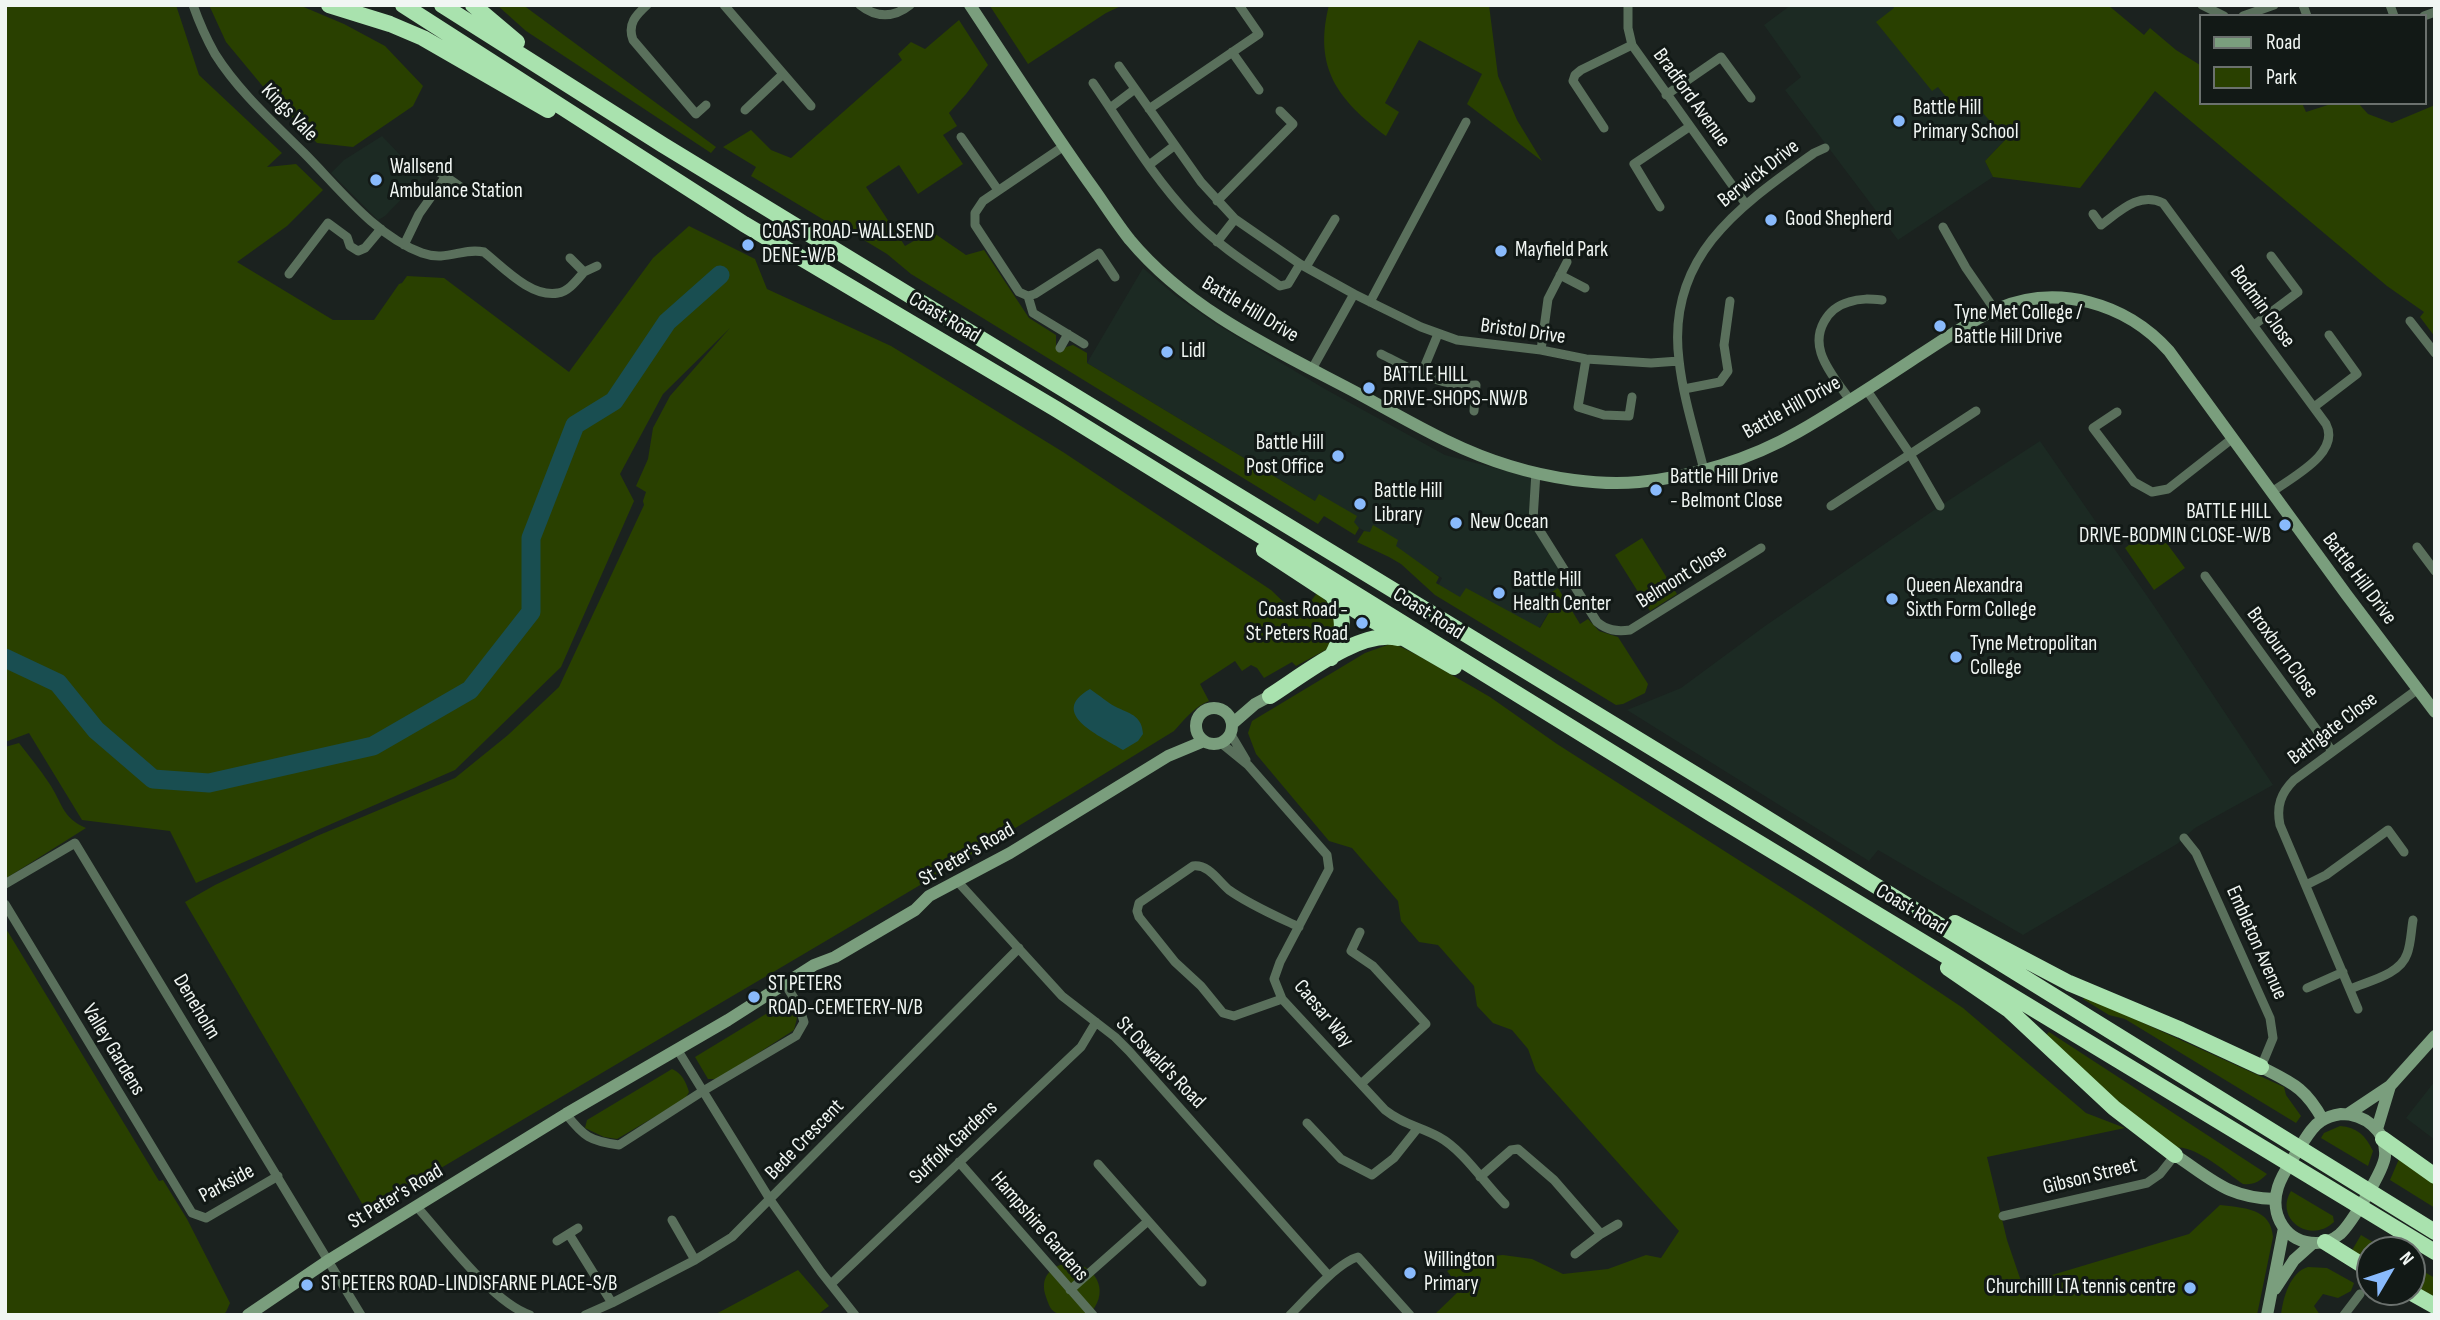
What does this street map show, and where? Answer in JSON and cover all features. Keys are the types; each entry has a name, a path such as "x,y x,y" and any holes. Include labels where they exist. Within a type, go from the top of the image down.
{"highway":[{"path":"329,5 401,28 423,38 744,224"},
{"name":"Coast Road","path":"403,5 744,224 1056,410 1713,815 2264,1148 2389,1213 2435,1232"},
{"name":"Coast Road","path":"442,5 663,145 2271,1129 2389,1213 2435,1252"},
{"path":"473,5 491,22 549,65 663,145"},
{"path":"1056,410 1333,596 1404,640 1713,815"},
{"path":"1331,658 1339,643 1343,625 1341,611 1333,596"},
{"path":"1262,700 1331,658 1376,637 1404,640"},
{"path":"1835,860 2069,983 2261,1067"},
{"path":"1832,886 2008,1010 2115,1108 2175,1155"},
{"path":"2380,1134 2435,1176"},
{"path":"2319,1243 2356,1263"}],"street":[{"name":"Kings Vale","path":"192,5 216,54 244,92 381,229 404,245 436,257 477,250 484,252 527,285 542,292 558,293 570,288 584,272 597,266"},
{"path":"648,5 633,21 630,31 633,40 696,114 706,105"},
{"path":"724,5 811,106"},
{"path":"860,5 871,12 886,15 903,11 910,5"},
{"name":"Battle Hill Drive","path":"970,5 1131,241 1180,289 1237,328 1312,369 1462,448 1512,467 1573,479 1623,483 1704,470 1749,455 1797,433 1952,334 1995,310 2027,300 2067,298 2108,307 2148,330 2169,351 2435,712"},
{"path":"1149,109 1259,34 1239,5"},
{"name":"Bradford Avenue","path":"1628,5 1628,27 1632,45 1745,203"},
{"path":"2202,5 2220,14"},
{"path":"2249,14 2274,5"},
{"path":"1604,128 1573,81 1575,75 1632,45"},
{"path":"1232,52 1259,90"},
{"path":"1666,95 1721,57 1751,98"},
{"name":"Bristol Drive","path":"1119,66 1174,146 1217,201 1235,219 1303,266 1354,294 1438,334 1457,340 1541,350 1586,359 1651,363 1679,361"},
{"path":"745,110 783,74"},
{"path":"1093,83 1149,165 1192,218 1217,242 1279,286 1288,284 1335,219"},
{"path":"1110,108 1135,89"},
{"path":"1217,201 1293,124 1280,111"},
{"path":"1370,302 1466,122"},
{"path":"1660,207 1634,164 1689,127"},
{"path":"961,136 998,190"},
{"path":"1064,146 983,201 975,213 975,225 1019,292 1028,296 1099,253 1115,276"},
{"path":"1149,165 1174,146"},
{"name":"Berwick Drive","path":"1704,470 1684,389 1677,341 1680,306 1689,275 1718,230 1745,203 1814,153 1825,148"},
{"path":"429,164 461,188"},
{"path":"404,245 419,214 446,176"},
{"name":"Bodmin Close","path":"2092,214 2101,225 2134,202 2149,199 2162,203 2314,407 2329,431 2329,444 2322,454 2272,492"},
{"path":"1217,242 1235,219"},
{"path":"289,274 328,223 358,251 365,248 381,229"},
{"path":"1943,227 1966,268 1995,310"},
{"path":"2254,325 2298,292 2271,256"},
{"path":"570,258 584,272"},
{"path":"1541,350 1548,299 1567,262"},
{"path":"1560,275 1586,288"},
{"path":"1312,369 1354,294"},
{"path":"1028,296 1033,313 1084,344"},
{"path":"1850,400 1821,354 1818,339 1821,324 1834,310 1847,302 1882,300"},
{"path":"1684,389 1720,382 1728,371 1724,345 1730,302"},
{"path":"2410,321 2435,353"},
{"path":"1060,348 1068,334"},
{"path":"1421,375 1438,334"},
{"path":"2314,407 2357,374 2329,335"},
{"path":"1381,354 1421,375 1455,386 1476,385 1474,411"},
{"path":"1586,359 1578,407 1604,415 1629,416 1632,397"},
{"path":"1866,389 1910,454 1940,506"},
{"path":"1831,506 1976,411"},
{"path":"2117,412 2093,428 2134,482 2152,492 2168,489 2233,439"},
{"name":"Belmont Close","path":"1536,472 1534,520 1597,622 1605,628 1619,632 1630,630 1761,548"},
{"path":"2417,547 2435,571"},
{"name":"Broxburn Close","path":"2205,576 2332,751"},
{"name":"Bathgate Close","path":"2358,1009 2280,825 2279,805 2289,785 2418,688"},
{"name":"St Peter's Road","path":"248,1315 329,1260 566,1114 814,965 835,957 915,910 929,896 1010,853 1168,756 1204,741 1209,744 1262,700"},
{"name":"St Peter's Road","path":"1168,756 1196,730 1197,721 1204,711 1216,708 1227,728"},
{"name":"Caesar Way","path":"1227,728 1248,765 1327,855 1329,869 1280,962 1274,979 1282,999 1385,1110 1399,1121 1451,1145 1505,1204"},
{"path":"1196,730 1204,741"},
{"path":"2306,884 2326,875 2388,830 2404,852"},
{"name":"Embleton Avenue","path":"2184,838 2196,853 2270,1018 2273,1038 2261,1067"},
{"name":"Deneholm","path":"5,884 75,842 361,1315"},
{"path":"1282,999 1234,1016 1223,1013 1201,986 1175,962 1137,911 1139,903 1193,866 1199,865 1206,868 1229,890 1299,928"},
{"name":"St Oswald's Road","path":"958,882 1062,996 1129,1051 1329,1276"},
{"name":"Valley Gardens","path":"5,904 192,1213"},
{"path":"2350,989 2401,965 2407,955 2413,920"},
{"path":"1360,932 1351,951 1373,966 1426,1024 1361,1084"},
{"name":"Bede Crescent","path":"585,1315 695,1260 732,1237 1019,948"},
{"path":"2307,988 2343,972"},
{"path":"566,1114 582,1135 597,1142 619,1145 796,1036 804,1022 799,1006 785,984"},
{"name":"Suffolk Gardens","path":"831,1284 1081,1047 1096,1022"},
{"path":"2348,1114 2390,1086 2435,1036"},
{"path":"677,1049 771,1200 855,1315"},
{"path":"2261,1067 2302,1089 2323,1119"},
{"path":"2272,1295 2288,1267 2319,1243 2337,1236 2347,1226 2382,1168 2385,1157 2380,1134 2390,1086"},
{"path":"2319,1243 2299,1240 2284,1228 2277,1215 2275,1199 2281,1178 2305,1139 2323,1119 2348,1114 2361,1117 2380,1134"},
{"path":"1307,1123 1341,1158 1372,1175 1394,1158 1417,1129"},
{"path":"1479,1177 1511,1150 1518,1149 1554,1180 1601,1234"},
{"path":"2175,1155 2232,1193 2256,1199 2275,1199"},
{"name":"Gibson Street","path":"2003,1216 2147,1183 2160,1174 2175,1155"},
{"name":"Hampshire Gardens","path":"959,1162 1093,1315"},
{"path":"1098,1164 1202,1282"},
{"name":"Parkside","path":"192,1213 206,1218 278,1176"},
{"path":"417,1207 492,1290 507,1304 530,1315"},
{"path":"672,1220 695,1260"},
{"path":"1070,1290 1148,1221"},
{"path":"1575,1254 1618,1224"},
{"path":"557,1241 578,1228"},
{"path":"2267,1315 2284,1228"},
{"path":"569,1234 612,1303"},
{"path":"1290,1315 1329,1276 1352,1258 1358,1257 1410,1315"},
{"path":"2344,1315 2356,1299"}],"shaded area":[{"name":"Battle Hill Primary School","path":"1791,5 2049,5 2006,139 1985,161 1993,177 1898,240 1785,90 1801,77 1764,25"},
{"path":"382,136 422,178 378,220 331,173 344,160"},
{"path":"1143,268 1176,296 1216,324 1325,389 1445,455 1533,478 1528,520 1567,582 1536,633 1436,589 1442,578 1087,363"},
{"name":"Tyne Metropolitan College","path":"2040,441 2273,785 2195,828 2177,844 2023,935 1878,850 1869,861 1627,710 1681,688 1765,626"},
{"path":"2435,1081 2435,1140 2406,1118"}],"green space":[{"path":"5,5 176,5 199,75 282,153 267,167 296,164 323,190 287,226 237,262 333,320 374,320 407,276 444,278 569,372 653,258 689,226 755,259 767,289 891,346 1063,452 1271,590 1299,617 1317,593 1331,606 1336,617 1331,647 1296,666 1292,662 1264,678 1257,668 1251,665 1242,671 1235,661 1200,684 1209,701 1194,710 1174,731 873,913 367,1212 185,902 317,836 455,778 508,735 559,687 644,505 646,492 636,486 648,459 653,428 670,396 730,328 663,394 620,474 634,501 561,667 455,770 196,883 170,831 82,820 29,733 5,742"},
{"path":"209,5 299,5 344,24 385,46 423,86 413,106 353,147 317,143 270,95 226,42"},
{"path":"497,5 523,5 716,147 711,153 526,31"},
{"path":"991,5 1123,5 1106,13 1028,64"},
{"path":"1329,5 1489,5 1498,76 1517,120 1542,161 1467,104 1482,74 1419,40 1385,103 1399,112 1386,136 1369,123 1343,95 1327,65 1324,47"},
{"path":"1893,5 2108,5 2144,35 2150,28 2176,50 2198,64 2198,105 2303,105 2306,112 2328,105 2360,105 2368,114 2392,123 2435,105 2435,337 2420,317 2424,312 2387,286 2155,91 2080,188 1993,177 1985,161 2006,139 1973,102 1961,115 1938,87 1932,91 1876,22 1894,8"},
{"path":"959,20 988,65 949,113 957,126 943,135 963,164 918,194 899,165 866,187 905,246 931,231 966,255 984,250 1029,318 1056,335 1056,348 1062,352 1073,345 1087,353 1087,363 1315,501 1319,494 1357,516 1354,522 1359,528 1355,535 1324,516 1318,524 911,274 887,254 751,176 756,167 723,147 751,130 771,150 791,158 902,60 898,54 911,42 925,49"},
{"path":"1373,525 1398,540 1396,546 1439,577 1436,583 1460,597 1466,588 1540,628 1554,604 1546,596 1558,588 1580,624 1588,619 1599,631 1618,637 1648,684 1645,693 1616,705 1435,595 1401,564 1357,542 1364,531 1370,532"},
{"path":"2154,526 2185,568 2154,590 2125,548"},
{"path":"1642,538 1677,594 1650,611 1615,555"},
{"path":"1393,643 1490,697 1557,744 1812,907 1963,1008 2086,1113 2125,1128 1987,1157 2007,1240 2022,1284 2189,1234 2220,1205 2238,1207 2262,1215 2271,1227 2273,1237 2257,1315 1434,1315 1461,1289 1447,1271 1472,1258 1503,1255 1532,1259 1563,1274 1608,1269 1646,1255 1661,1258 1679,1231 1536,1071 1528,1049 1512,1030 1493,1023 1477,1006 1474,986 1438,945 1419,942 1401,921 1398,901 1352,848 1329,841 1256,754 1248,733 1252,721 1365,653"},
{"path":"19,743 46,778 67,814 86,828 5,879 5,747"},
{"path":"5,927 159,1181 163,1180 187,1219 230,1303 222,1315 5,1315"},
{"path":"2086,997 2284,1087 2286,1095 2301,1116 2296,1123 2125,1019 2109,1015 2083,999"},
{"path":"779,1006 788,1007 794,1012 797,1018 794,1030 718,1079 708,1079 695,1057"},
{"path":"2049,1032 2267,1174 2256,1182 2243,1184 2200,1154 2174,1148 2145,1126 2045,1036"},
{"path":"672,1069 681,1075 686,1085 689,1092 685,1099 617,1139 604,1137 585,1128 587,1120"},
{"path":"2340,1126 2356,1130 2367,1141 2373,1151 2368,1166 2321,1138 2324,1133"},
{"path":"2399,1159 2435,1184 2435,1208 2390,1180"},
{"path":"2291,1191 2333,1216 2334,1222 2314,1231 2297,1225 2287,1210"},
{"path":"1071,1262 1089,1270 1098,1283 1099,1299 1088,1315 1056,1313 1046,1297 1044,1284 1048,1273"},
{"path":"2308,1267 2327,1268 2354,1283 2351,1291 2338,1298 2323,1294 2314,1306 2320,1315 2281,1315 2292,1280 2296,1274"},
{"path":"798,1270 829,1306 817,1315 714,1315"},
{"path":"2426,1273 2435,1278 2435,1297 2426,1292"}],"water":[{"path":"1090,689 1138,720 1143,734 1138,741 1123,750 1083,724 1076,716 1074,707 1078,698"}],"waterway":[{"path":"5,658 58,683 96,730 153,779 209,783 373,746 470,690 531,612 531,538 575,425 614,401 667,322 720,275"}],"place":[{"name":"Battle Hill Primary School","path":"1899,121"},
{"name":"Wallsend Ambulance Station","path":"376,180"},
{"name":"Good Shepherd","path":"1771,220"},
{"name":"COAST ROAD-WALLSEND DENE-W/B","path":"748,245"},
{"name":"Mayfield Park","path":"1501,251"},
{"name":"Tyne Met College / Battle Hill Drive","path":"1940,326"},
{"name":"Lidl","path":"1167,352"},
{"name":"BATTLE HILL DRIVE-SHOPS-NW/B","path":"1369,388"},
{"name":"Battle Hill Post Office","path":"1338,456"},
{"name":"Battle Hill Drive - Belmont Close","path":"1656,490"},
{"name":"Battle Hill Library","path":"1360,504"},
{"name":"New Ocean","path":"1456,523"},
{"name":"BATTLE HILL DRIVE-BODMIN CLOSE-W/B","path":"2285,525"},
{"name":"Battle Hill Health Center","path":"1499,593"},
{"name":"Queen Alexandra Sixth Form College","path":"1892,599"},
{"name":"Coast Road - St Peters Road","path":"1362,623"},
{"name":"Tyne Metropolitan College","path":"1956,657"},
{"name":"ST PETERS ROAD-CEMETERY-N/B","path":"754,997"},
{"name":"Willington Primary","path":"1410,1273"},
{"name":"ST PETERS ROAD-LINDISFARNE PLACE-S/B","path":"307,1285"},
{"name":"Churchilll LTA tennis centre","path":"2190,1288"}]}
